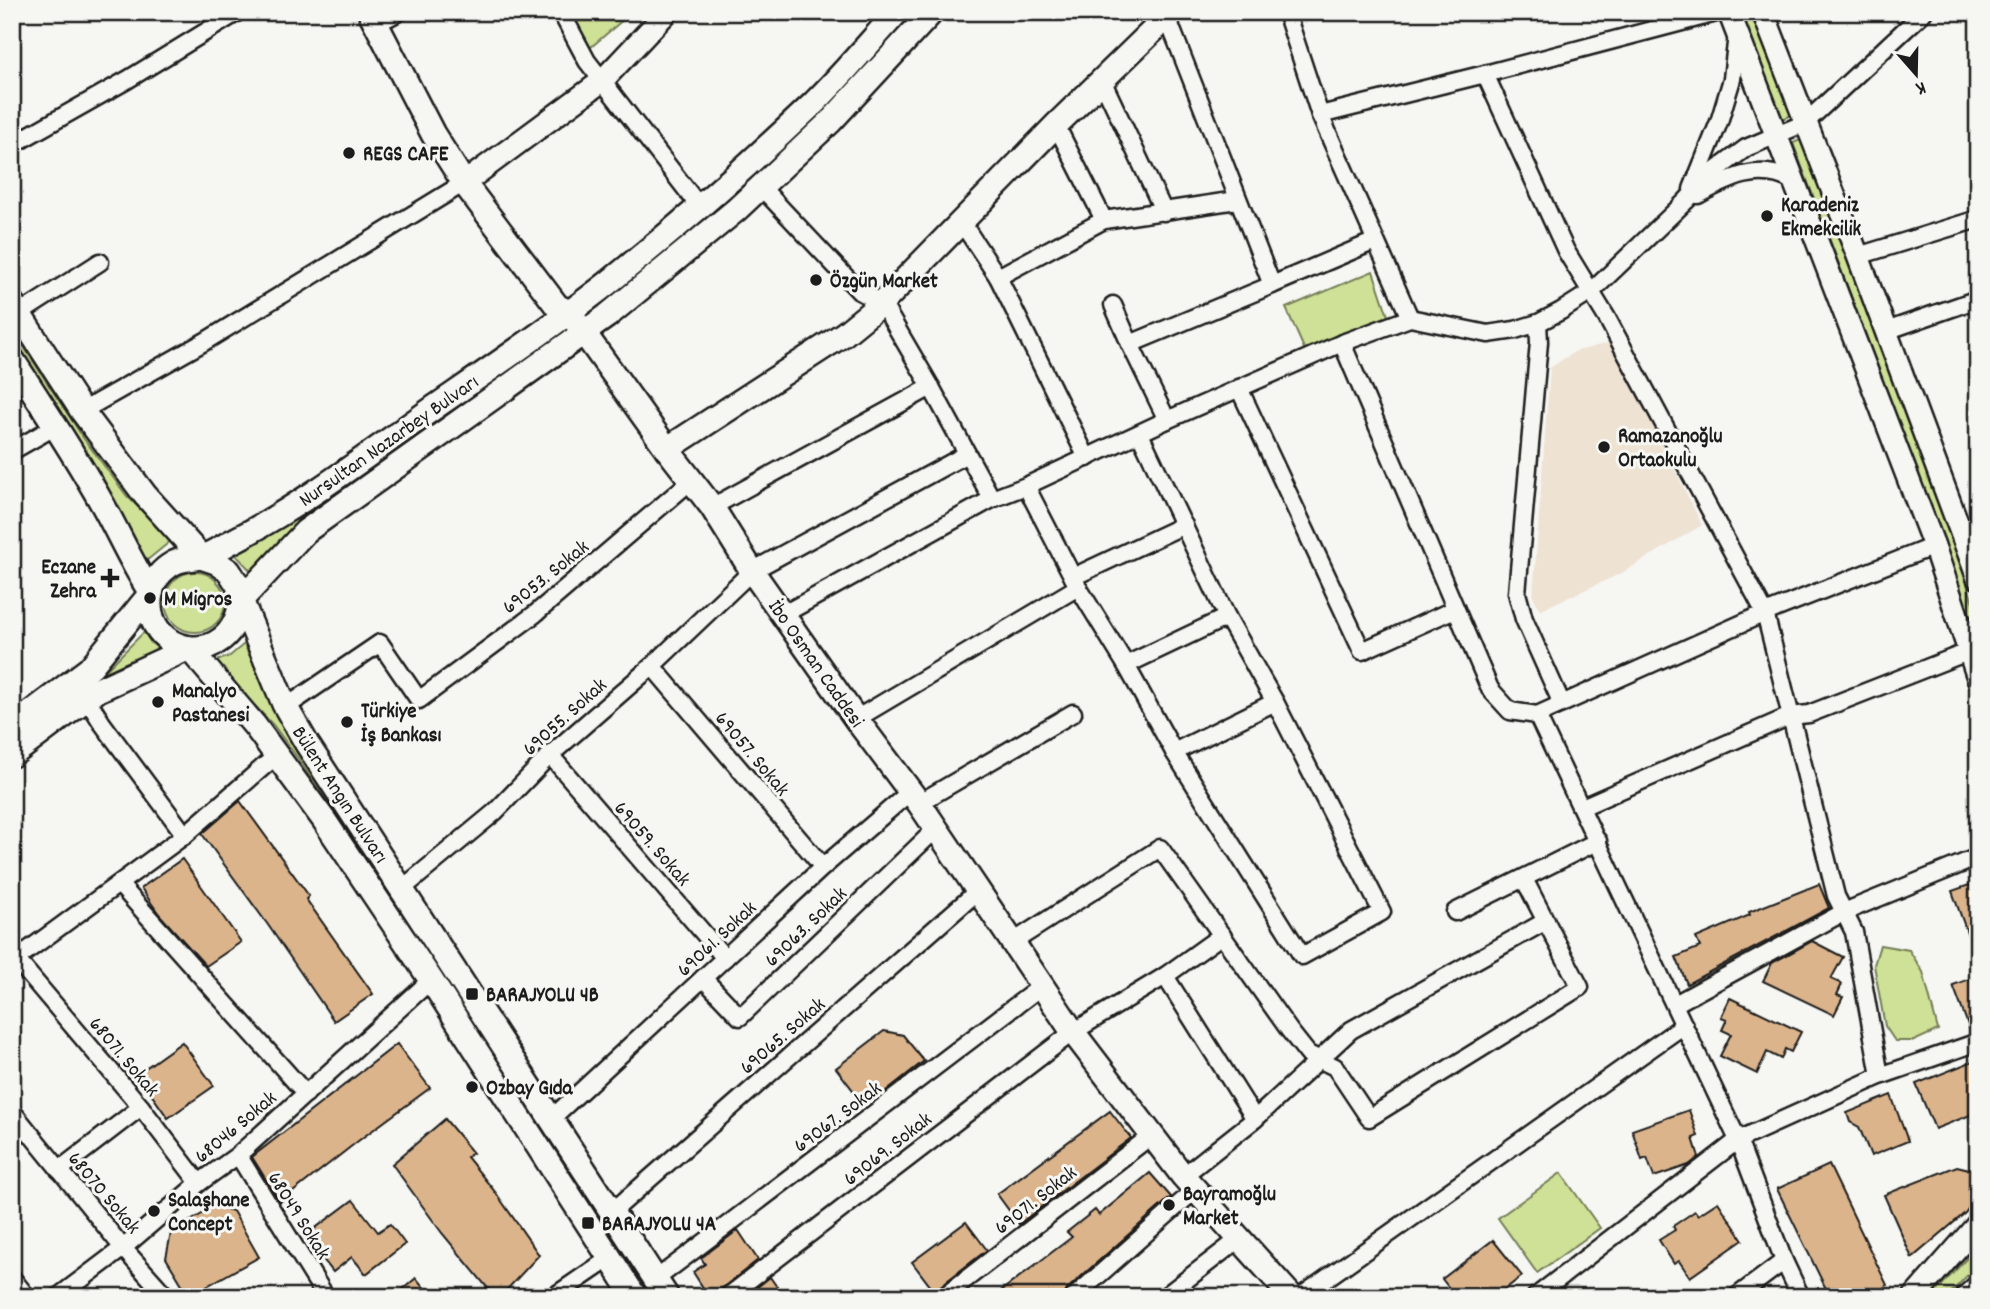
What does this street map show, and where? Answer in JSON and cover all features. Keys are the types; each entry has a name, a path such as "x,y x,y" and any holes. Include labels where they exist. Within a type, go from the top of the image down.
{"main road":[{"name":"Nursultan Nazarbey Bulvarı","path":"241,600 315,524 584,332 660,273 761,187 831,121 932,12"},
{"path":"667,449 844,334 882,303 1169,14"},
{"name":"Nursultan Nazarbey Bulvarı","path":"201,557 267,523 309,496 607,283 699,206 815,102 890,15"},
{"name":"İbo Osman Caddesi","path":"373,18 433,134 464,183 557,306 569,312 667,449 693,479 782,615 937,828 1073,1032 1189,1183 1292,1297"},
{"name":"Bülent Angın Bulvarı","path":"16,309 82,411 145,495 201,557 216,562 229,571 238,584 241,600 286,708 349,811 662,1288"},
{"name":"Bülent Angın Bulvarı","path":"12,359 57,426 105,508 135,569 151,593 151,615 157,628 167,639 189,648 255,726 324,820 431,980 635,1297"},
{"path":"12,727 89,669 151,593 159,574 170,564 185,558 201,557"},
{"path":"12,755 98,690 189,648 208,647 221,641 232,630 239,616 241,600"}],"street":[{"path":"12,145 239,12"},
{"path":"373,18 399,12"},
{"path":"561,12 587,61 699,206"},
{"path":"82,411 204,342 464,183 602,81 667,12"},
{"path":"1286,12 1320,115 1410,318"},
{"path":"1320,115 1720,12"},
{"path":"1729,12 1934,547 1978,678"},
{"path":"1763,12 1886,331 1969,527 1978,578"},
{"path":"782,615 992,499 1342,342 1410,318 1488,334 1538,323 1591,292 1711,174 1746,148 1805,123 1924,12"},
{"path":"1169,14 1237,200 1272,285"},
{"path":"1686,201 1719,122 1732,79 1737,32"},
{"path":"1485,74 1566,251 1591,292 1765,614 1836,896 1854,932 1880,1076"},
{"path":"1102,80 1164,212"},
{"path":"1056,125 1104,220"},
{"path":"1686,201 1729,178 1757,171 1782,174 1794,182"},
{"path":"761,187 859,290 882,303 932,387 992,499"},
{"path":"998,277 1104,220 1237,200"},
{"path":"1858,256 1978,219"},
{"path":"962,223 998,277 1087,458"},
{"path":"1130,344 1375,241"},
{"path":"16,309 100,262"},
{"path":"1886,331 1978,299"},
{"path":"1112,305 1167,420"},
{"path":"1538,323 1517,593 1524,620 1562,704"},
{"path":"1342,342 1490,689 1510,711 1537,715 1765,614 1934,547"},
{"path":"712,507 932,387"},
{"path":"1239,388 1362,651 1455,609"},
{"path":"12,451 57,426"},
{"path":"1026,486 1075,582 1126,665 1174,752 1302,956 1382,912 1275,702 1227,617 1140,434"},
{"name":"69055. Sokak","path":"402,889 495,812 550,755 652,666 752,571 967,454"},
{"name":"69053. Sokak","path":"286,708 380,643 419,700 535,614 693,479"},
{"path":"856,719 1075,582 1184,525"},
{"path":"1126,665 1227,617"},
{"path":"1582,807 1790,716 1809,713 1970,651"},
{"name":"69057. Sokak","path":"652,666 823,867"},
{"path":"87,699 185,835"},
{"path":"1174,752 1275,702"},
{"name":"69061. Sokak","path":"552,1118 823,867 915,797 1073,713"},
{"path":"1537,715 1738,1140 1784,1261 1801,1297"},
{"path":"14,960 185,835 277,755"},
{"name":"69059. Sokak","path":"550,755 725,958"},
{"name":"69063. Sokak","path":"703,978 740,1017 937,828"},
{"path":"1455,912 1598,841"},
{"path":"1013,942 1160,848 1308,1054 1335,1066 1369,1118 1580,987 1524,879"},
{"path":"1675,1004 1844,912 1978,858"},
{"path":"120,885 306,1094"},
{"name":"69065. Sokak","path":"613,1211 979,890"},
{"path":"1074,1297 1255,1119 1351,1030 1546,921"},
{"name":"69069. Sokak","path":"727,1297 1073,1032 1165,976 1222,935"},
{"name":"68071. Sokak","path":"14,960 141,1107 199,1183"},
{"path":"1165,976 1255,1119"},
{"name":"68046 Sokak","path":"58,1297 123,1248 199,1183 238,1155 431,980"},
{"name":"69067. Sokak","path":"662,1288 1043,985"},
{"path":"1300,1297 1684,1025"},
{"path":"1535,1297 1738,1140 1880,1076 1978,1042"},
{"path":"59,1170 141,1107"},
{"name":"68070 Sokak","path":"12,1111 123,1248 167,1297"},
{"name":"69071. Sokak","path":"949,1295 1152,1135"},
{"name":"68049 Sokak","path":"238,1155 326,1297"},
{"path":"1914,1297 1978,1224"},
{"path":"1164,1297 1240,1240"},
{"path":"553,1297 610,1258"},
{"path":"1736,1297 1784,1261"},
{"path":"12,1278 27,1297"},
{"path":"1966,1297 1978,1286"}],"shaded area":[{"name":"Ramazanoğlu Ortaokulu","path":"1612,342 1702,525 1620,574 1540,610 1533,596 1550,368 1574,352"}],"green space":[{"path":"569,12 632,12 590,48"},
{"path":"912,12 919,12 827,114 728,204 597,308 595,305 822,110"},
{"path":"1741,12 1752,12 1792,115 1782,119"},
{"path":"1803,139 1942,511 1978,617 1978,648 1934,515 1793,143"},
{"path":"1373,271 1390,322 1306,353 1286,308"},
{"path":"12,329 84,439 127,496 172,540 145,562 116,504 12,338"},
{"path":"552,337 555,340 300,522 251,571 234,553"},
{"path":"195,572 216,581 225,602 216,623 195,632 174,623 165,602 174,581"},
{"path":"144,632 151,643 164,650 98,678"},
{"path":"244,644 280,720 656,1297 651,1297 404,915 299,760 273,725 214,662 230,656"},
{"path":"1880,945 1909,950 1923,972 1938,1030 1914,1041 1895,1041 1885,1026 1874,965"},
{"path":"1561,1173 1600,1228 1537,1273 1498,1218"},
{"path":"1978,1246 1978,1264 1947,1297 1931,1297"}],"building":[{"path":"240,801 309,896 306,899 373,994 334,1021 202,834"},
{"path":"182,859 241,942 206,966 159,914 141,888"},
{"path":"1978,882 1978,957 1976,957 1952,891"},
{"path":"1819,884 1829,908 1687,984 1676,957 1700,947 1696,938 1750,915 1749,912"},
{"path":"1812,941 1843,957 1831,979 1842,984 1837,995 1843,997 1834,1015 1763,981 1772,963"},
{"path":"1978,976 1978,1032 1971,1033 1953,985"},
{"path":"1730,998 1801,1032 1791,1052 1785,1049 1781,1059 1767,1052 1757,1074 1720,1056 1731,1034 1722,1030 1727,1019 1721,1017"},
{"path":"884,1031 903,1035 924,1061 877,1098 856,1094 836,1068"},
{"path":"182,1042 214,1086 168,1118 137,1074"},
{"path":"397,1044 430,1088 280,1202 252,1157"},
{"path":"1978,1059 1978,1112 1935,1129 1916,1084"},
{"path":"1891,1095 1908,1141 1871,1156 1859,1127 1850,1122 1847,1113"},
{"path":"1689,1110 1698,1136 1693,1138 1699,1157 1689,1165 1654,1177 1647,1158 1642,1160 1632,1130"},
{"path":"1110,1111 1131,1138 1019,1224 997,1194"},
{"path":"445,1119 473,1153 467,1157 539,1255 500,1297 495,1297 442,1233 392,1164"},
{"path":"1829,1165 1887,1285 1874,1297 1830,1297 1777,1189"},
{"path":"1957,1166 1978,1174 1978,1195 1965,1213 1912,1258 1884,1195"},
{"path":"1150,1173 1171,1197 1067,1289 1064,1297 993,1297 1072,1237 1067,1232 1095,1210 1099,1215"},
{"path":"353,1200 378,1232 390,1224 405,1244 366,1274 352,1257 333,1272 305,1236"},
{"path":"1718,1202 1743,1240 1690,1277 1679,1261 1674,1264 1659,1240 1675,1230 1673,1226 1695,1211 1698,1215"},
{"path":"215,1206 233,1211 259,1257 189,1296 166,1258 171,1233"},
{"path":"966,1222 987,1250 934,1291 912,1262"},
{"path":"738,1230 758,1260 721,1289 717,1297 709,1297 693,1272 705,1264 701,1258"},
{"path":"1493,1240 1522,1276 1495,1297 1456,1297 1442,1279"},
{"path":"770,1277 784,1297 745,1297"},
{"path":"416,1278 432,1297 394,1297"}],"place":[{"name":"REGS CAFE","path":"349,153"},
{"name":"Karadeniz Ekmekcilik","path":"1767,216"},
{"name":"Özgün Market","path":"816,280"},
{"name":"Ramazanoğlu Ortaokulu","path":"1604,447"},
{"name":"Eczane Zehra","path":"110,578"},
{"name":"M Migros","path":"150,598"},
{"name":"Manalyo Pastanesi","path":"158,702"},
{"name":"Türkiye İş Bankası","path":"347,722"},
{"name":"BARAJYOLU 4B","path":"472,994"},
{"name":"Ozbay Gıda","path":"472,1087"},
{"name":"Bayramoğlu Market","path":"1169,1205"},
{"name":"Salaşhane Concept","path":"154,1211"},
{"name":"BARAJYOLU 4A","path":"588,1223"}]}
